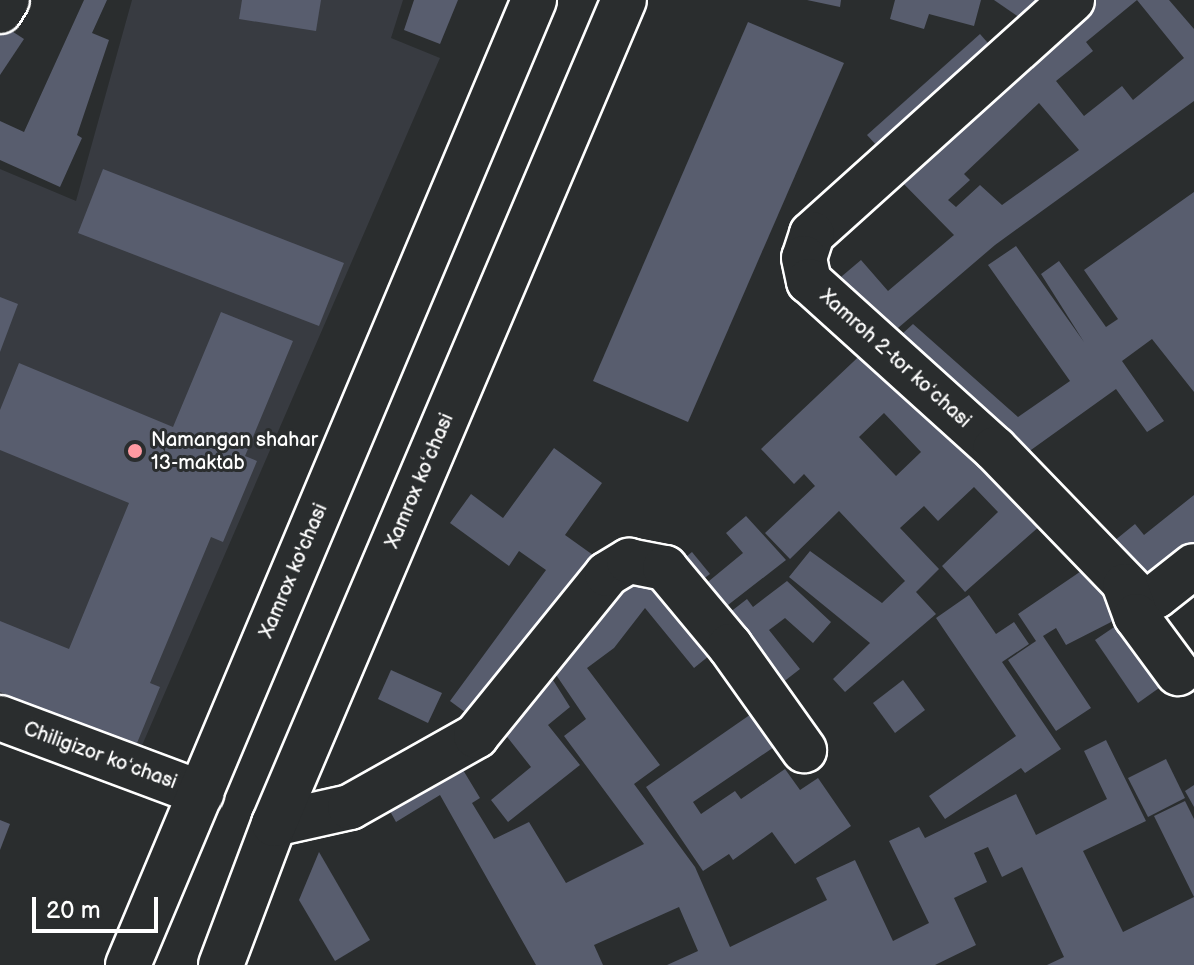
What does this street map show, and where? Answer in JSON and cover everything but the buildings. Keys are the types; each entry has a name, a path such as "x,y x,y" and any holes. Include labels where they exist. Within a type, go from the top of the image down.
{"main road":[{"path":"0,11 7,0"},
{"name":"Xamrox ko'chasi","path":"128,965 534,0"},
{"name":"Xamrox koʻchasi","path":"232,961 274,824 624,0"},
{"name":"Xamroh 2-tor koʻchasi","path":"1072,0 812,234 804,258 809,281 995,449 1125,586"},
{"path":"274,824 350,807 476,736 607,574 629,561 665,568 730,646 804,750"},
{"path":"1125,586 1140,599 1156,596 1194,566"},
{"path":"1125,586 1136,616 1178,673"},
{"name":"Chiligizor koʻchasi","path":"0,718 201,793"}],"shaded area":[{"name":"Namangan shahar 13-maktab","path":"132,0 403,0 391,38 440,58 137,757 0,702 0,169 76,201"}],"place":[{"name":"Namangan shahar 13-maktab","path":"135,451"}]}
